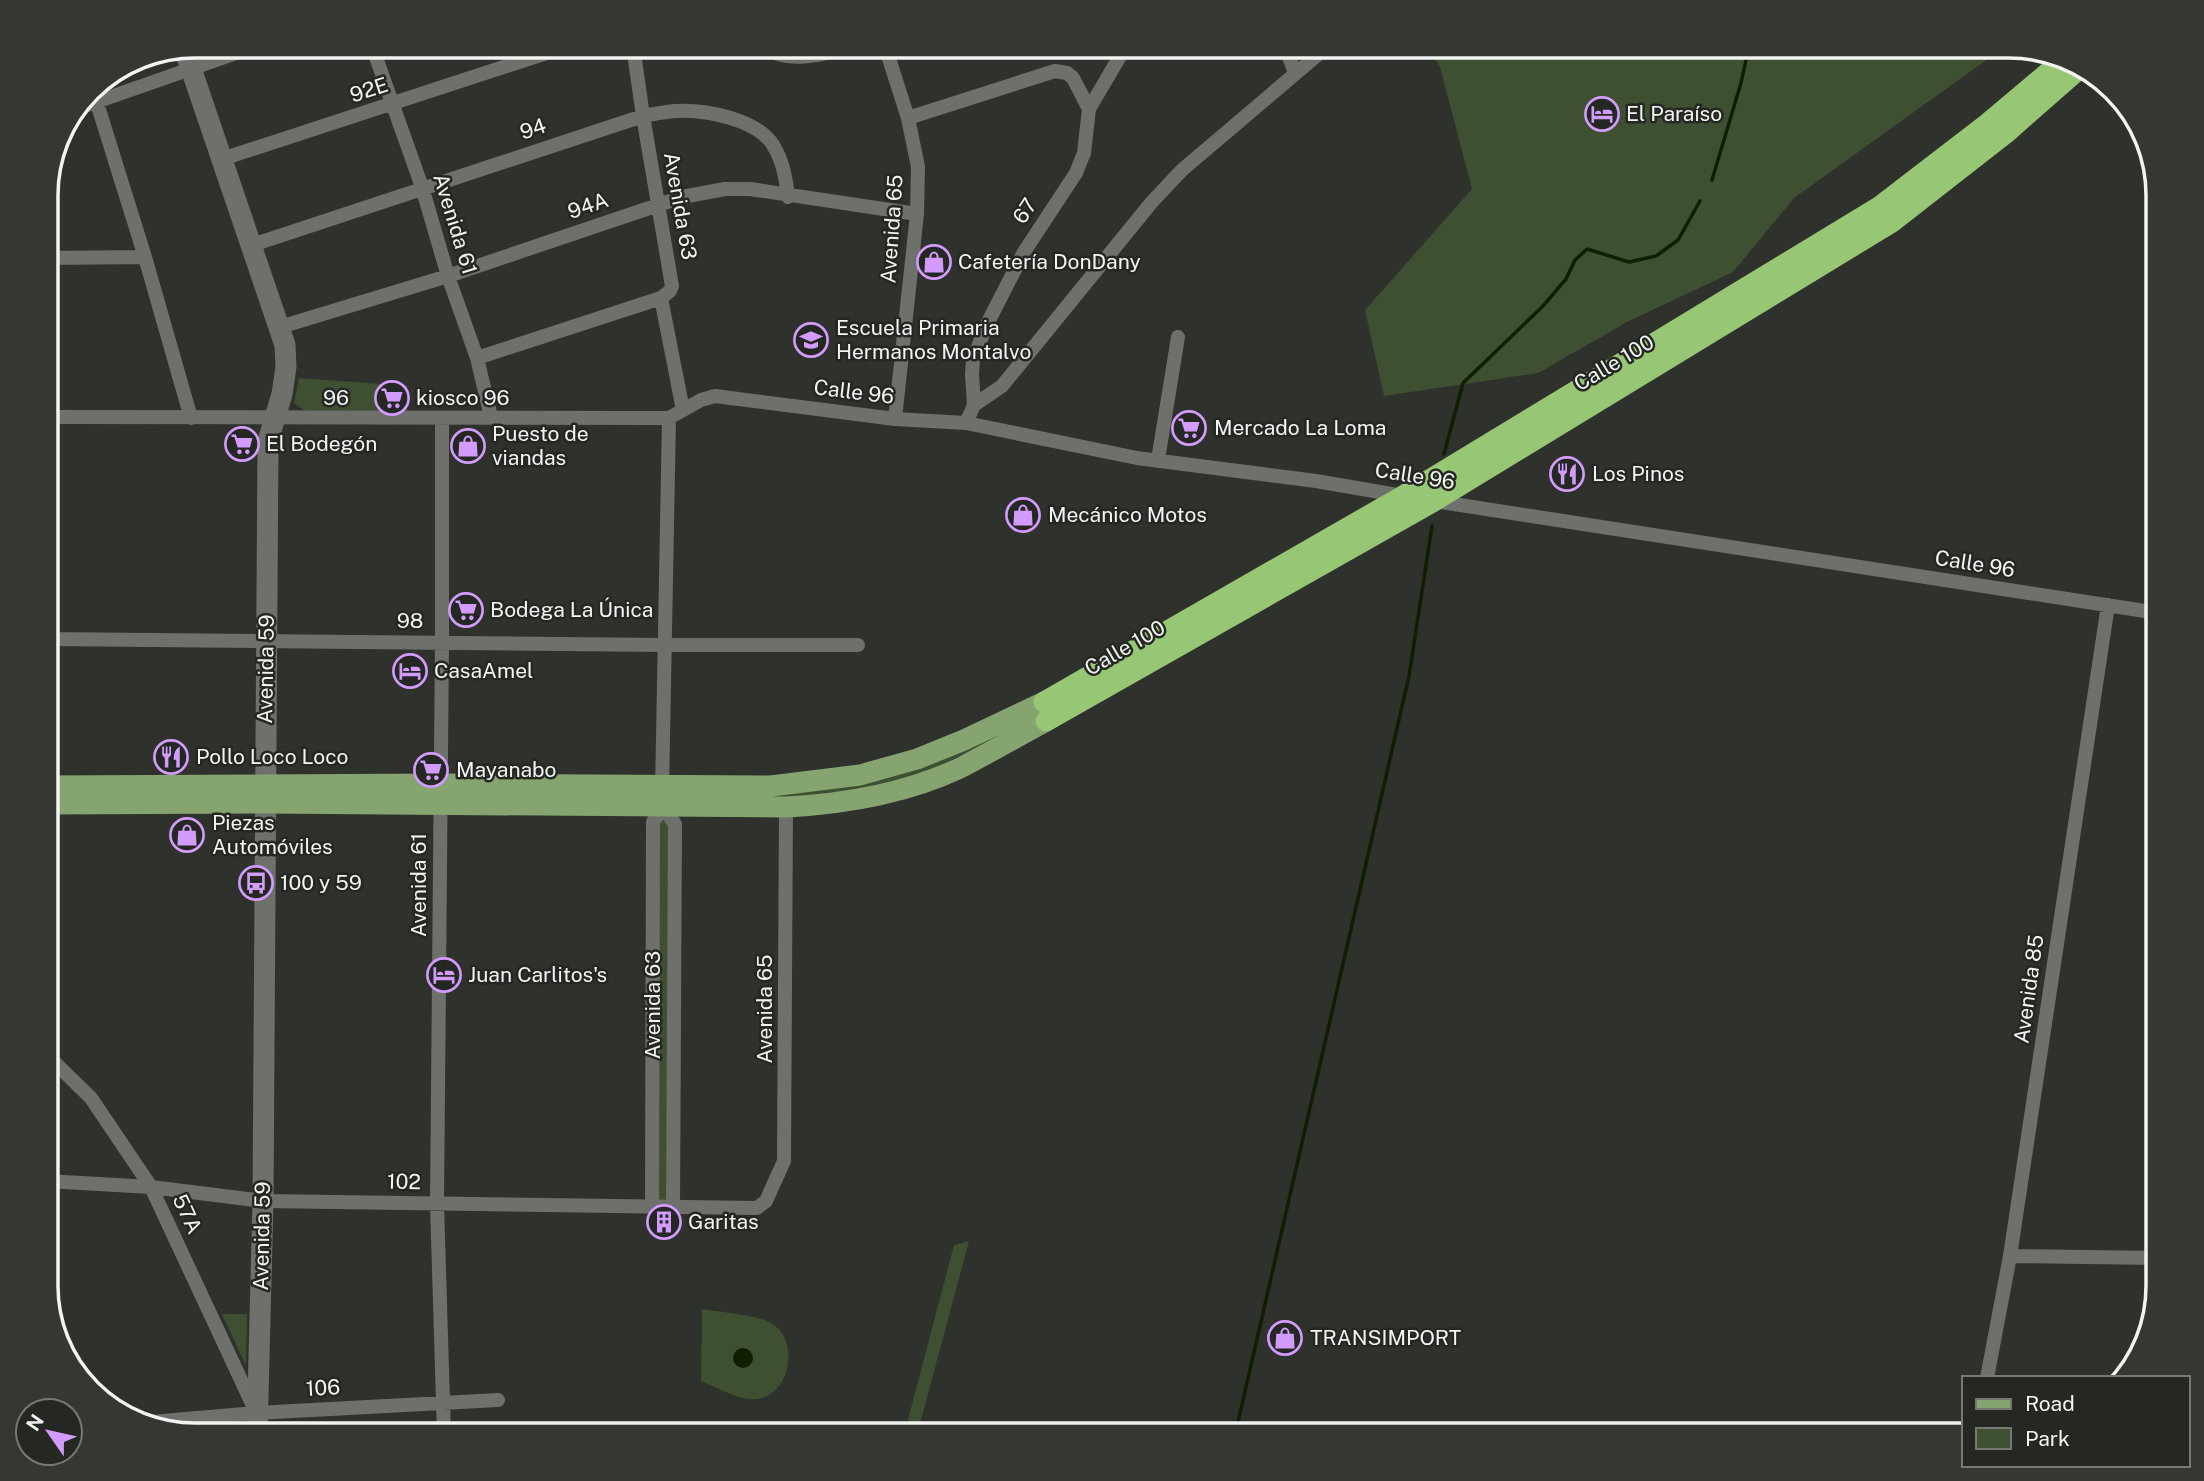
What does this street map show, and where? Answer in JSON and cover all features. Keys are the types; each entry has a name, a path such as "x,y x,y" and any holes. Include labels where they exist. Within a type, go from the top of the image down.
{"highway":[{"name":"Calle 100","path":"1045,712 1879,207 1987,124 2056,66"},
{"name":"Calle 100","path":"1045,712 1434,501 1892,222 2006,133 2073,74"}],"main road":[{"name":"Calle 100","path":"58,803 442,784 771,786 860,775 917,759 1045,712"},
{"name":"Calle 100","path":"58,786 265,794 441,806 828,805 903,789 958,769 1045,712"}],"street":[{"name":"Avenida 59","path":"188,58 285,345 286,367 282,394 268,441 263,1201 256,1423"},
{"path":"106,91 221,58"},
{"name":"Avenida 61","path":"376,58 422,187 448,276 477,358 491,417"},
{"name":"92E","path":"222,159 532,58"},
{"name":"Avenida 63","path":"635,58 672,286 661,298 682,410"},
{"name":"Avenida 65","path":"889,58 908,118 918,167 917,214 895,419"},
{"name":"67","path":"974,405 973,361 985,328 1024,252 1076,173 1083,153 1089,109 1119,58"},
{"path":"1289,58 1295,73"},
{"path":"966,423 974,405 1002,386 1182,170 1313,58"},
{"path":"908,118 1055,72 1067,73 1073,78 1089,109"},
{"path":"96,100 191,418"},
{"name":"94","path":"253,245 643,116 675,111 698,112 739,121 756,129 772,142 780,158 789,197"},
{"name":"94A","path":"280,327 448,276 658,204 704,191 750,190 917,214"},
{"path":"58,258 145,257"},
{"path":"477,358 661,298"},
{"path":"1158,460 1178,337"},
{"name":"Calle 96","path":"669,418 701,400 715,396 895,419 966,423 1158,460 1316,481 2146,611"},
{"name":"96","path":"58,416 273,419 669,418"},
{"name":"Avenida 63","path":"669,418 662,784 663,807 675,824 673,1207"},
{"name":"Avenida 61","path":"442,419 442,784 437,1204 444,1423"},
{"name":"Avenida 85","path":"1987,1376 2010,1256 2108,605"},
{"name":"98","path":"58,639 858,645"},
{"name":"Avenida 63","path":"652,1207 653,821 663,807"},
{"name":"Avenida 65","path":"762,1206 785,1161 786,807"},
{"name":"57A","path":"58,1064 90,1098 151,1187 256,1413"},
{"name":"102","path":"58,1182 151,1187 263,1201 652,1207 762,1206"},
{"path":"2010,1256 2146,1258"},
{"name":"106","path":"168,1421 498,1400"}],"green space":[{"path":"1434,58 1989,58 1794,198 1733,272 1629,321 1538,373 1384,396 1365,310 1472,189 1440,67"},
{"path":"299,378 407,386 407,411 304,410 294,403"},
{"path":"1049,712 920,775 864,789 783,800 668,794 862,783 919,769"},
{"path":"663,815 671,825 670,1203 656,1203 657,823"},
{"path":"969,1241 920,1423 907,1423 954,1245"},
{"path":"702,1309 757,1318 771,1323 780,1331 786,1341 788,1366 778,1388 769,1395 750,1399 701,1381"},
{"path":"222,1314 247,1314 246,1366"}],"shaded area":[{"path":"739,1348 747,1348 753,1358 747,1368 739,1368 733,1362 733,1354"}],"waterway":[{"path":"1712,180 1746,58"},
{"path":"1444,454 1463,383 1543,306 1566,279 1575,260 1587,249 1629,262 1656,256 1678,240 1700,201"},
{"path":"1238,1423 1409,676 1432,526"}],"place":[{"name":"El Paraíso","path":"1602,114"},
{"name":"Cafetería DonDany","path":"934,262"},
{"name":"Escuela Primaria Hermanos Montalvo","path":"811,340"},
{"name":"kiosco 96","path":"392,398"},
{"name":"Mercado La Loma","path":"1189,428"},
{"name":"El Bodegón","path":"242,444"},
{"name":"Puesto de viandas","path":"468,446"},
{"name":"Los Pinos","path":"1567,474"},
{"name":"Mecánico Motos","path":"1023,515"},
{"name":"Bodega La Única","path":"466,610"},
{"name":"CasaAmel","path":"410,671"},
{"name":"Pollo Loco Loco","path":"171,757"},
{"name":"Mayanabo","path":"431,770"},
{"name":"Piezas Automóviles","path":"187,835"},
{"name":"100 y 59","path":"256,883"},
{"name":"Juan Carlitos's","path":"444,975"},
{"name":"Garitas","path":"664,1222"},
{"name":"TRANSIMPORT","path":"1285,1338"}]}
